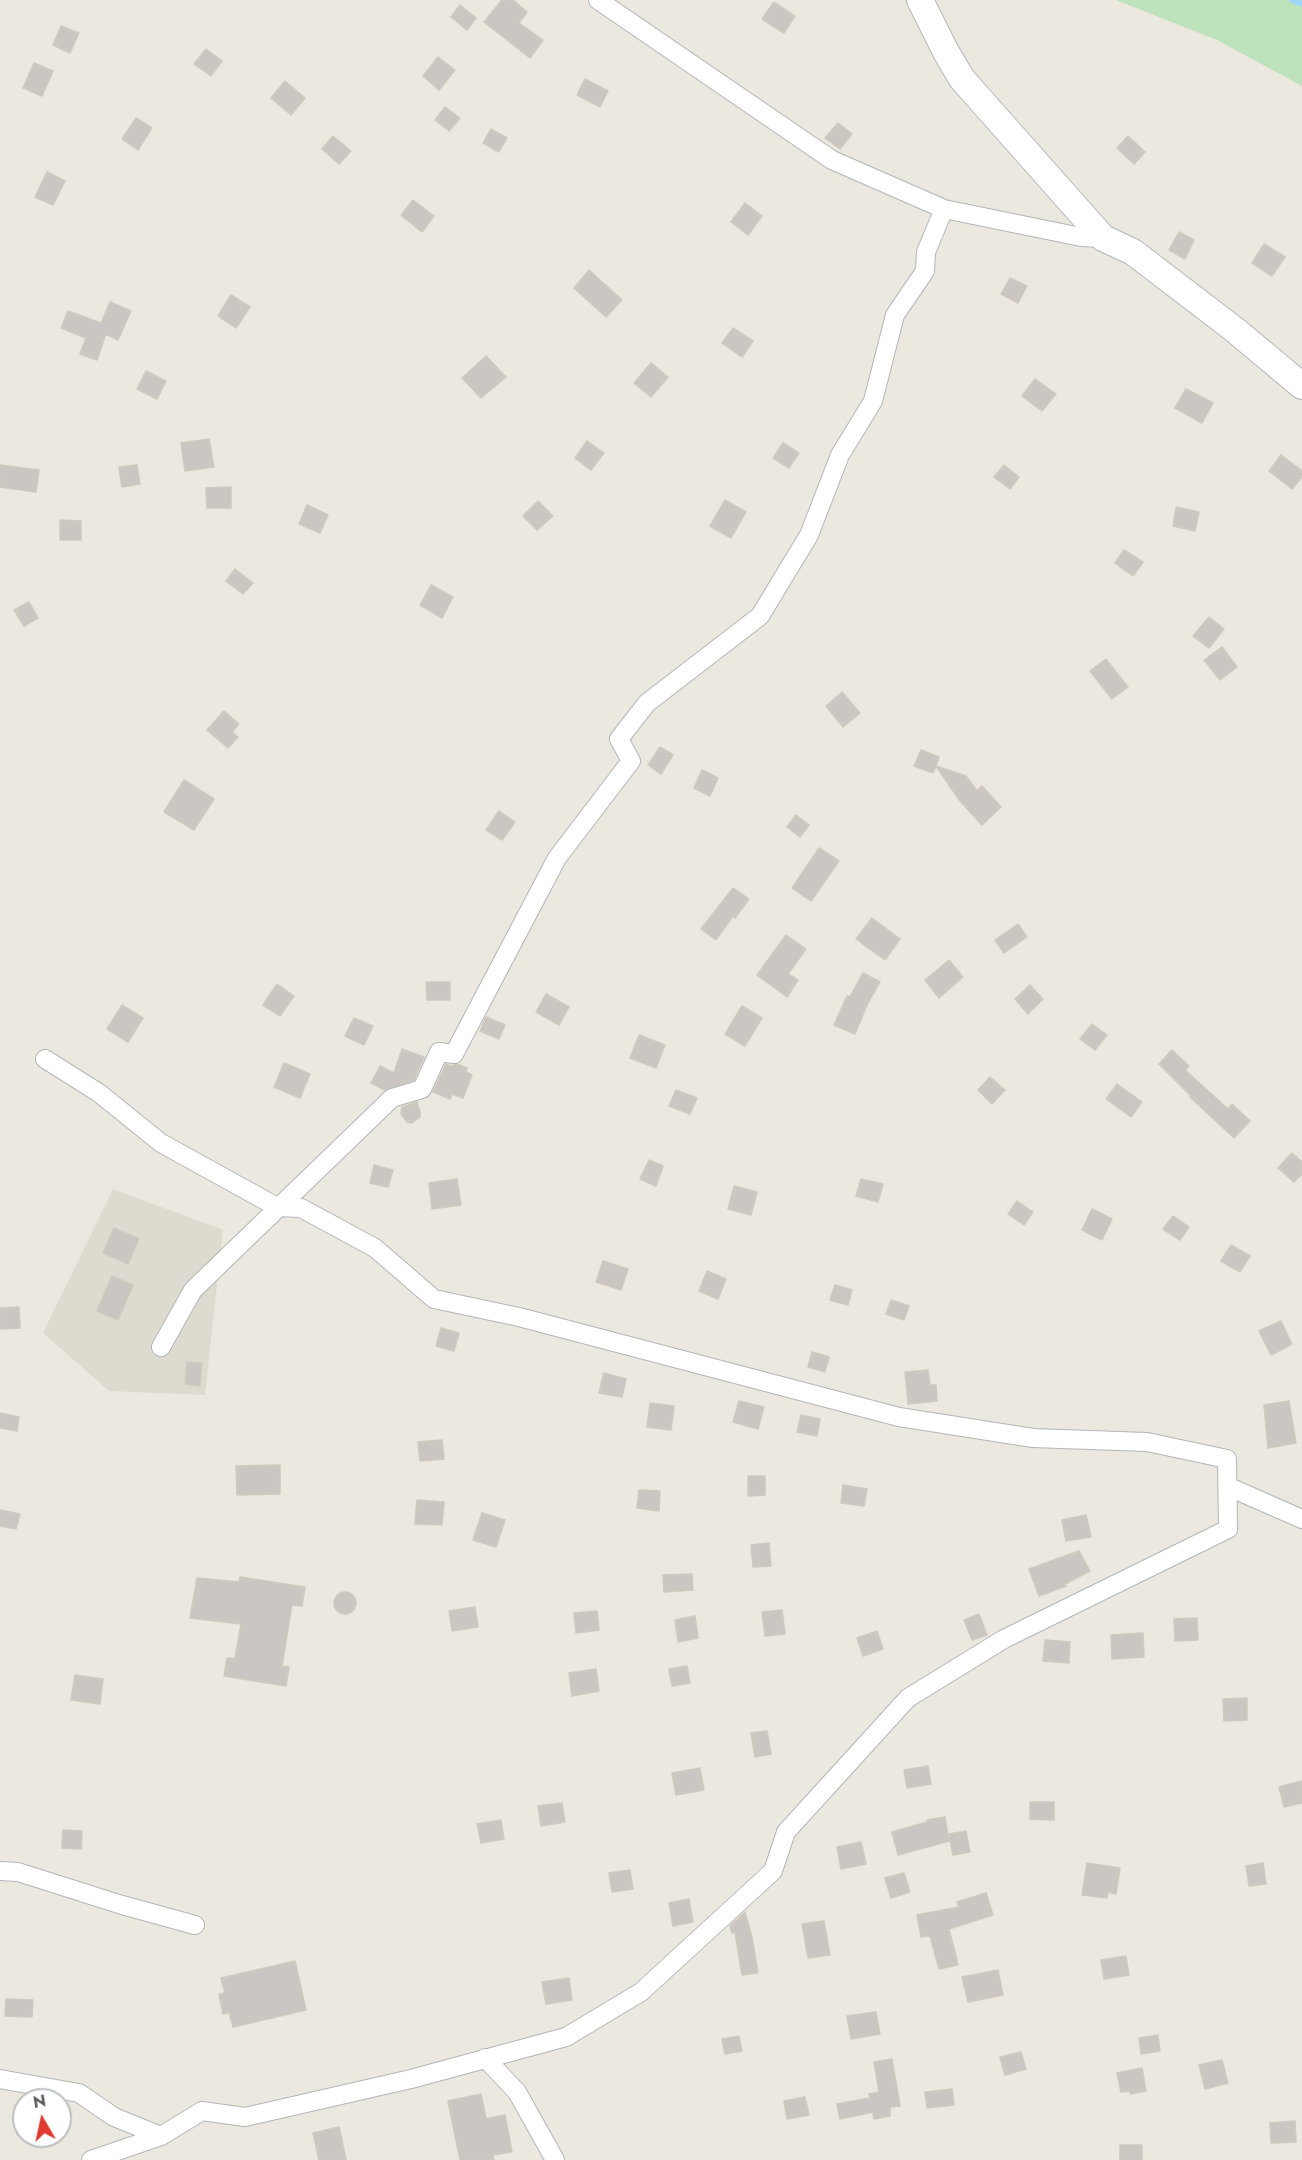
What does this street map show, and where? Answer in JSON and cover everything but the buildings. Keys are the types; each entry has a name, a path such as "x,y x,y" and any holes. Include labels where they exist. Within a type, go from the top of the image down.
{"main road":[{"path":"920,0 962,79 1103,238 1133,252 1302,386"}],"street":[{"path":"598,0 832,160 944,209 1081,237 1103,238"},
{"path":"161,1347 193,1290 392,1098 422,1089 439,1052 454,1054 557,858 631,761 619,739 647,703 760,616 809,535 840,454 873,401 895,315 924,271 926,252 944,209"},
{"path":"45,1059 99,1093 161,1143 277,1207 301,1208 375,1248 434,1299 519,1317 899,1417 1033,1438 1147,1442 1227,1459 1229,1486 1228,1529 1004,1639 908,1698 786,1832 773,1871 641,1992 567,2037 411,2079 245,2117 202,2111 161,2136 91,2160"},
{"path":"1229,1486 1302,1519"},
{"path":"0,1871 18,1872 195,1925"},
{"path":"485,2058 517,2092 555,2160"},
{"path":"0,2079 78,2093 114,2117 161,2136"}],"shaded area":[{"path":"113,1189 223,1230 205,1395 109,1391 43,1333"}],"green space":[{"path":"1116,0 1302,0 1302,86 1217,40"}],"waterway":[{"path":"1292,0 1302,4"}]}
